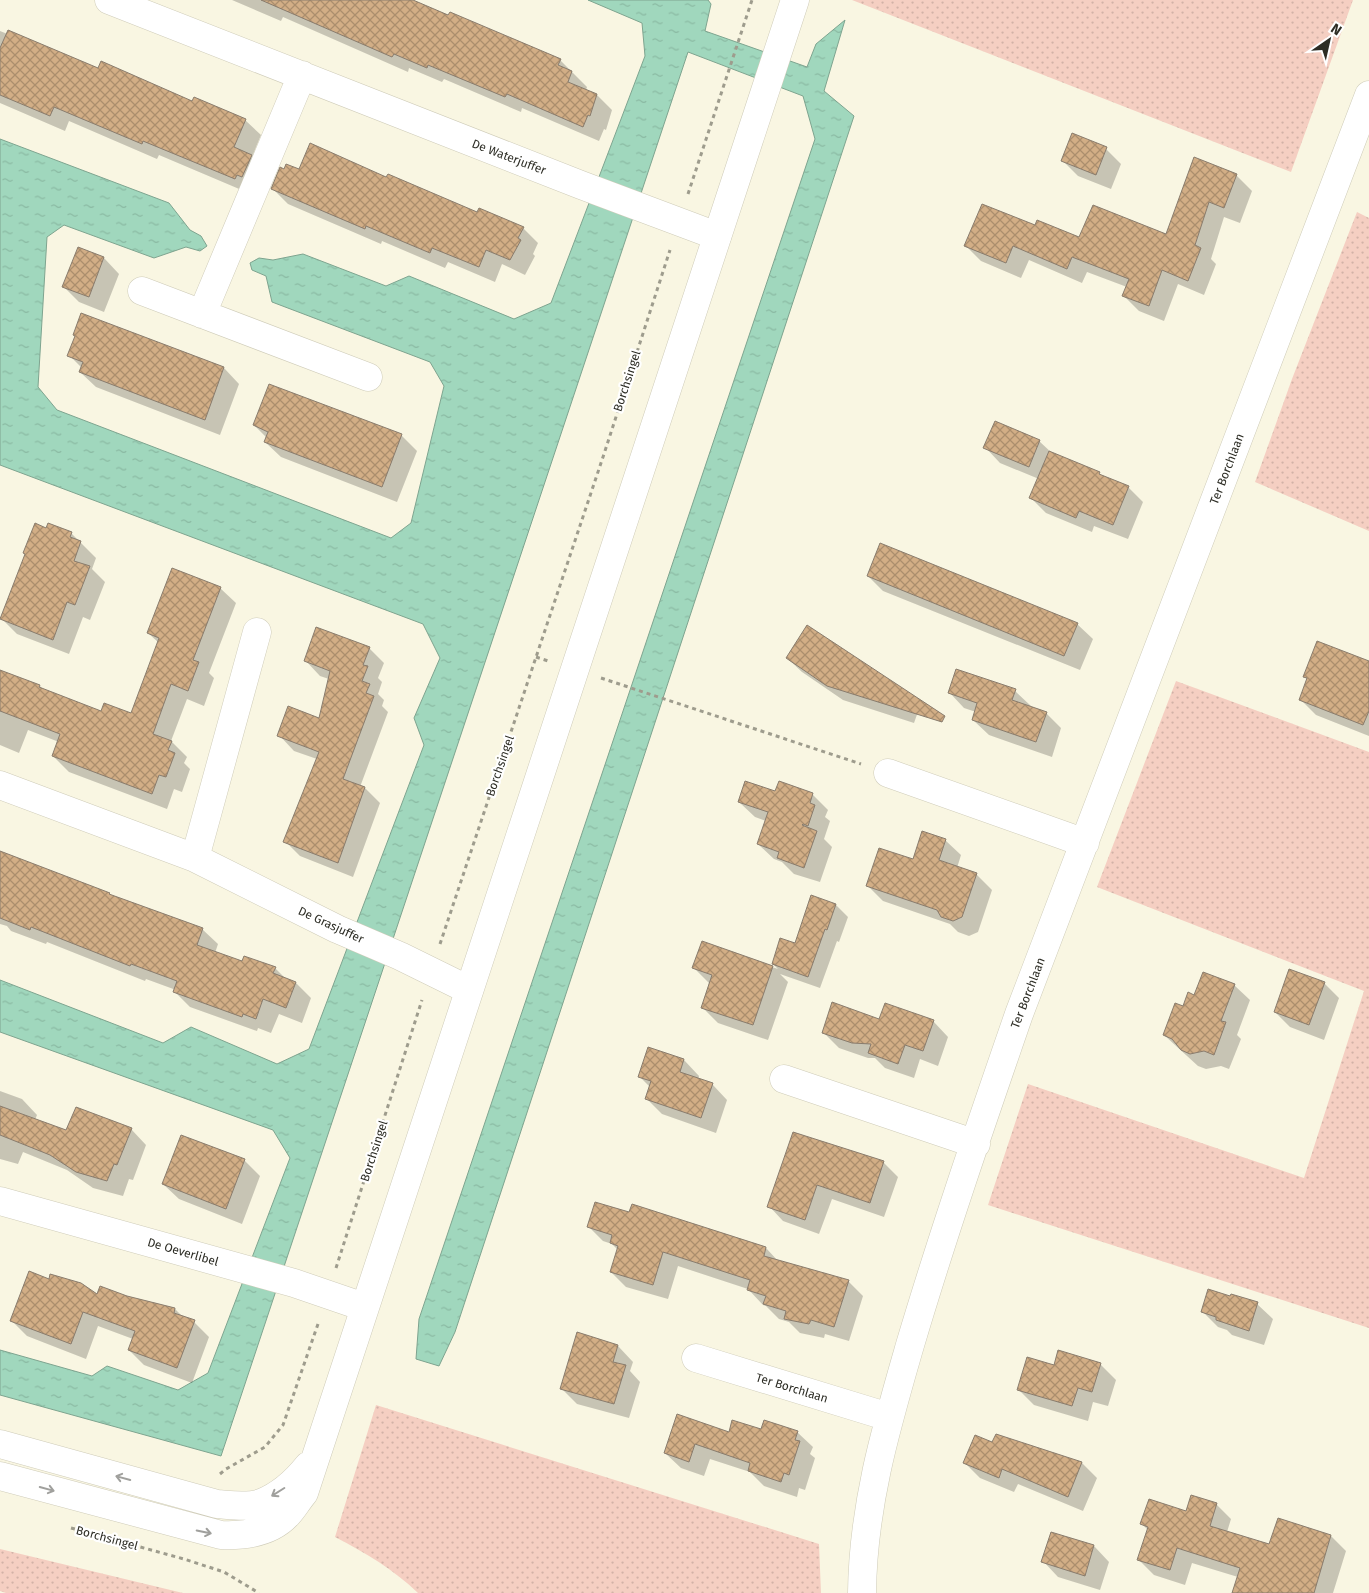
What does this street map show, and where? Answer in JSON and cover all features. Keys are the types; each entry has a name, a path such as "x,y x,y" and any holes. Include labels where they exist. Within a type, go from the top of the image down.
{"street":[{"name":"De Waterjuffer","path":"109,0 581,185 717,236"},
{"path":"0,1476 195,1530 220,1535 240,1536 266,1530 286,1516 304,1493 795,0"},
{"path":"202,314 302,75"},
{"name":"Ter Borchlaan","path":"869,1591 864,1549 868,1510 877,1463 889,1417 928,1282 1020,1014 1369,95"},
{"path":"142,291 368,377"},
{"path":"195,858 257,632"},
{"path":"888,773 1085,843"},
{"name":"De Grasjuffer","path":"0,785 195,858 337,929 400,956 469,990"},
{"path":"784,1079 976,1144"},
{"name":"De Oeverlibel","path":"0,1201 294,1283 364,1307"},
{"name":"Ter Borchlaan","path":"696,1358 889,1417"},
{"path":"0,1444 205,1501 238,1506 261,1503 282,1490 314,1460"}],"path":[{"name":"Borchsingel","path":"205,1501 213,1481 226,1469 265,1448 283,1425 752,0"},
{"path":"603,679 888,773"},
{"name":"Borchsingel","path":"64,1526 224,1572 259,1593"},
{"path":"184,1559 195,1530"}],"shaded area":[{"path":"852,0 1353,0 1291,172"},
{"path":"1357,212 1369,218 1369,531 1255,482 1292,379"},
{"path":"1176,681 1369,752 1369,1328 988,1205 1028,1084 1304,1178 1364,991 1097,887"},
{"path":"376,1405 819,1544 821,1593 418,1593 379,1562 335,1537"},
{"path":"0,1549 183,1593 6,1593 0,1591"}],"water":[{"path":"588,0 708,0 711,4 705,31 807,67 816,44 845,20 824,91 854,116 455,1332 439,1366 416,1359 419,1319 815,139 803,96 688,52 221,1456 0,1395 0,1350 92,1376 107,1366 178,1390 208,1373 290,1158 273,1130 0,1032 0,980 163,1043 191,1027 277,1064 309,1049 424,745 414,718 440,658 423,624 0,465 0,139 169,203 190,230 201,236 207,246 200,251 186,247 154,258 64,225 47,237 38,387 57,410 391,538 411,523 444,386 430,362 272,302 266,276 252,270 250,263 259,258 273,260 303,254 386,286 409,276 514,319 551,303 645,56 642,23"}],"building":[{"path":"261,0 413,0 448,15 450,12 561,59 558,65 572,71 568,82 597,94 590,116 588,115 583,127 507,94 505,97 428,65 427,68 394,54 392,57"},
{"path":"8,30 98,68 101,61 192,101 194,97 246,119 234,147 252,155 242,177 237,175 235,179 143,141 142,144 54,107 50,116 0,95 0,48"},
{"path":"1072,133 1107,147 1096,175 1061,161"},
{"path":"310,143 386,177 388,174 477,212 479,208 524,227 518,238 521,240 510,260 486,250 479,267 432,248 430,253 366,226 365,229 271,189 280,167 284,169 286,164 299,169"},
{"path":"1194,157 1237,174 1224,208 1209,202 1195,245 1201,248 1188,281 1162,270 1149,306 1122,296 1129,279 1072,257 1067,269 1013,246 1006,263 964,246 982,204 1035,225 1037,220 1079,237 1093,205 1166,234"},
{"path":"78,247 104,257 89,297 62,287"},
{"path":"81,313 224,367 205,420 79,372 83,362 67,356"},
{"path":"269,384 402,434 382,487 264,442 268,432 253,425"},
{"path":"995,421 1040,440 1029,467 983,448"},
{"path":"1049,451 1129,486 1113,525 1079,511 1076,518 1029,498"},
{"path":"35,523 46,528 48,523 72,532 70,537 81,541 74,561 90,566 75,605 67,602 53,640 0,619"},
{"path":"880,543 1078,623 1064,656 867,576"},
{"path":"172,568 221,587 193,660 199,662 188,691 171,684 153,734 172,741 168,750 175,753 166,777 159,775 152,794 52,756 60,734 0,711 0,670 101,711 104,703 131,713 159,638 147,633"},
{"path":"807,625 945,716 942,722 827,686 786,658"},
{"path":"316,627 370,647 363,665 368,666 362,681 370,684 366,693 374,696 343,779 365,787 338,863 283,842 319,752 277,736 288,706 319,718 330,671 304,661"},
{"path":"1317,641 1369,661 1369,711 1363,725 1299,700 1307,678 1303,677"},
{"path":"956,669 1016,689 1012,700 1047,712 1036,742 972,720 977,703 948,693"},
{"path":"745,781 775,791 779,781 813,793 810,803 815,805 808,826 802,825 817,831 804,868 777,858 779,852 757,844 768,812 738,802"},
{"path":"922,831 946,839 939,860 977,873 962,917 953,921 941,917 937,910 866,886 879,848 913,859"},
{"path":"0,851 109,894 203,928 197,945 242,961 244,956 276,967 273,973 296,982 286,1008 263,999 256,1019 243,1014 242,1017 173,992 177,981 131,964 130,966 31,927 30,930 0,918"},
{"path":"811,895 836,904 808,977 772,964 780,938 795,943"},
{"path":"702,941 773,966 753,1025 701,1008 712,975 692,968"},
{"path":"1289,969 1325,982 1309,1025 1274,1012"},
{"path":"1203,972 1235,984 1221,1021 1226,1022 1214,1055 1204,1051 1190,1054 1181,1050 1172,1039 1163,1035 1175,1003 1183,1006 1188,992 1194,995"},
{"path":"832,1002 879,1019 885,1003 934,1020 923,1051 905,1045 898,1064 868,1053 871,1044 852,1043 822,1033"},
{"path":"648,1047 684,1059 680,1072 713,1083 701,1118 645,1099 651,1081 638,1077"},
{"path":"0,1106 66,1130 76,1107 132,1128 117,1165 114,1164 107,1181 76,1172 50,1155 0,1135"},
{"path":"793,1132 884,1161 870,1203 817,1185 805,1220 767,1207"},
{"path":"181,1135 245,1159 226,1209 162,1184"},
{"path":"595,1202 629,1212 632,1204 766,1247 764,1256 849,1280 834,1327 811,1320 809,1324 784,1319 786,1311 763,1304 766,1296 747,1290 750,1280 663,1252 653,1285 610,1272 618,1246 610,1243 612,1235 587,1227"},
{"path":"29,1271 49,1279 50,1274 81,1283 97,1294 100,1286 127,1296 175,1308 174,1313 195,1320 177,1368 128,1350 135,1331 83,1312 71,1344 10,1321"},
{"path":"1208,1289 1258,1302 1249,1331 1216,1320 1216,1317 1201,1312"},
{"path":"577,1332 618,1345 613,1362 626,1365 614,1404 560,1389"},
{"path":"1058,1350 1101,1363 1092,1392 1078,1388 1072,1406 1017,1390 1027,1357 1054,1365"},
{"path":"677,1414 729,1432 732,1420 761,1429 764,1420 798,1431 795,1440 800,1441 789,1475 784,1473 781,1482 748,1471 750,1463 695,1444 689,1462 664,1453"},
{"path":"996,1434 1082,1462 1068,1497 1002,1469 999,1478 963,1463 975,1435 992,1442"},
{"path":"1191,1495 1217,1503 1210,1526 1269,1544 1278,1518 1331,1535 1314,1593 1232,1593 1240,1568 1177,1548 1170,1570 1137,1560 1148,1527 1140,1524 1149,1499 1186,1511"},
{"path":"1051,1532 1094,1545 1085,1576 1041,1562"}]}
